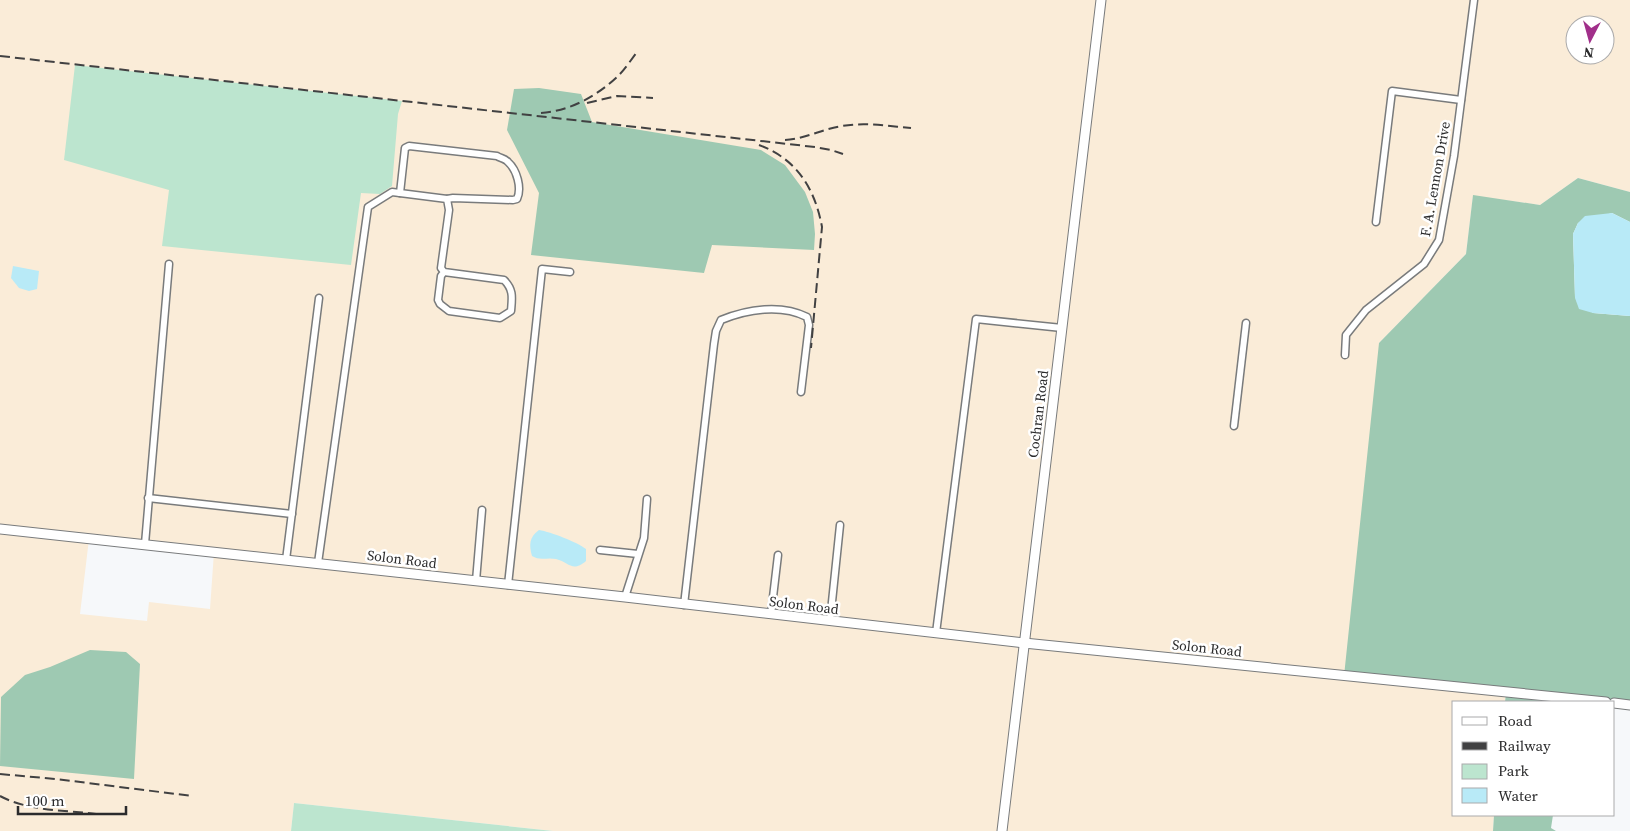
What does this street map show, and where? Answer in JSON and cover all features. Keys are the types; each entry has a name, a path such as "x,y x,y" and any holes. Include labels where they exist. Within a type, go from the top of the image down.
{"street":[{"name":"Cochran Road","path":"1002,831 1101,0"},
{"name":"F. A. Lennon Drive","path":"1346,355 1346,335 1366,310 1424,264 1439,240 1454,156 1474,0"},
{"path":"1376,222 1392,91 1461,100"},
{"path":"318,563 368,207 392,192 447,199 513,200 517,199 519,195 519,184 515,172 508,161 497,156 409,146 405,148 400,193"},
{"path":"444,272 441,268 449,210 447,199"},
{"path":"145,544 169,264"},
{"path":"508,585 542,269 570,272"},
{"path":"444,272 504,280 509,285 512,293 511,311 500,318 444,309 438,300 441,276 444,272"},
{"path":"286,560 319,298"},
{"path":"684,605 714,344 716,331 721,320 766,308 779,309 808,317 802,392"},
{"path":"936,633 976,319 1062,328"},
{"path":"1234,426 1246,323"},
{"path":"148,498 292,514"},
{"path":"625,597 644,538 646,499"},
{"path":"476,581 482,510"},
{"path":"830,621 840,525"},
{"name":"Solon Road","path":"0,529 625,597 1024,643 1596,701"},
{"path":"600,550 638,554"},
{"path":"771,614 778,555"},
{"path":"1615,703 1630,705"}],"shaded area":[{"path":"0,0 1630,0 1630,192 1578,178 1540,205 1473,196 1466,254 1379,343 1506,692 1505,701 1452,701 1452,816 1494,816 1493,831 553,831 294,803 291,831 0,831","holes":["89,539 214,552 210,609 149,602 147,621 80,614"]}],"green space":[{"path":"75,65 402,101 398,114 392,186 380,194 361,193 351,265 162,246 169,190 64,160"},
{"path":"539,88 581,94 592,122 761,150 785,165 805,192 813,212 814,250 712,245 704,273 531,255 539,193 507,130 514,89"},
{"path":"1578,178 1630,192 1630,222 1612,213 1578,223 1573,234 1575,297 1593,313 1630,316 1630,705 1615,703 1615,701 1565,698 1565,701 1505,701 1506,693 1344,676 1379,343 1466,254 1473,195 1540,205"},
{"path":"90,650 126,652 140,664 134,779 0,766 1,697 25,675 50,667"},
{"path":"294,803 553,831 291,831"},
{"path":"1494,816 1553,816 1551,828 1556,831 1493,831"}],"water":[{"path":"1612,213 1630,222 1630,316 1593,313 1579,309 1575,298 1573,234 1578,223 1585,216"},
{"path":"13,266 39,271 37,289 29,291 19,288 11,278"},
{"path":"539,530 582,546 586,549 586,561 577,566 571,566 560,560 532,556 531,542 533,535"}],"railway":[{"path":"541,113 573,106 592,96 618,76 637,52"},
{"path":"0,56 815,147 843,154"},
{"path":"587,103 617,96 653,98"},
{"path":"785,140 800,138 835,127 859,124 911,128"},
{"path":"759,145 784,158 794,167 809,188 819,213 822,227 811,348"},
{"path":"0,774 192,796"},
{"path":"0,796 22,805 96,814"}]}
